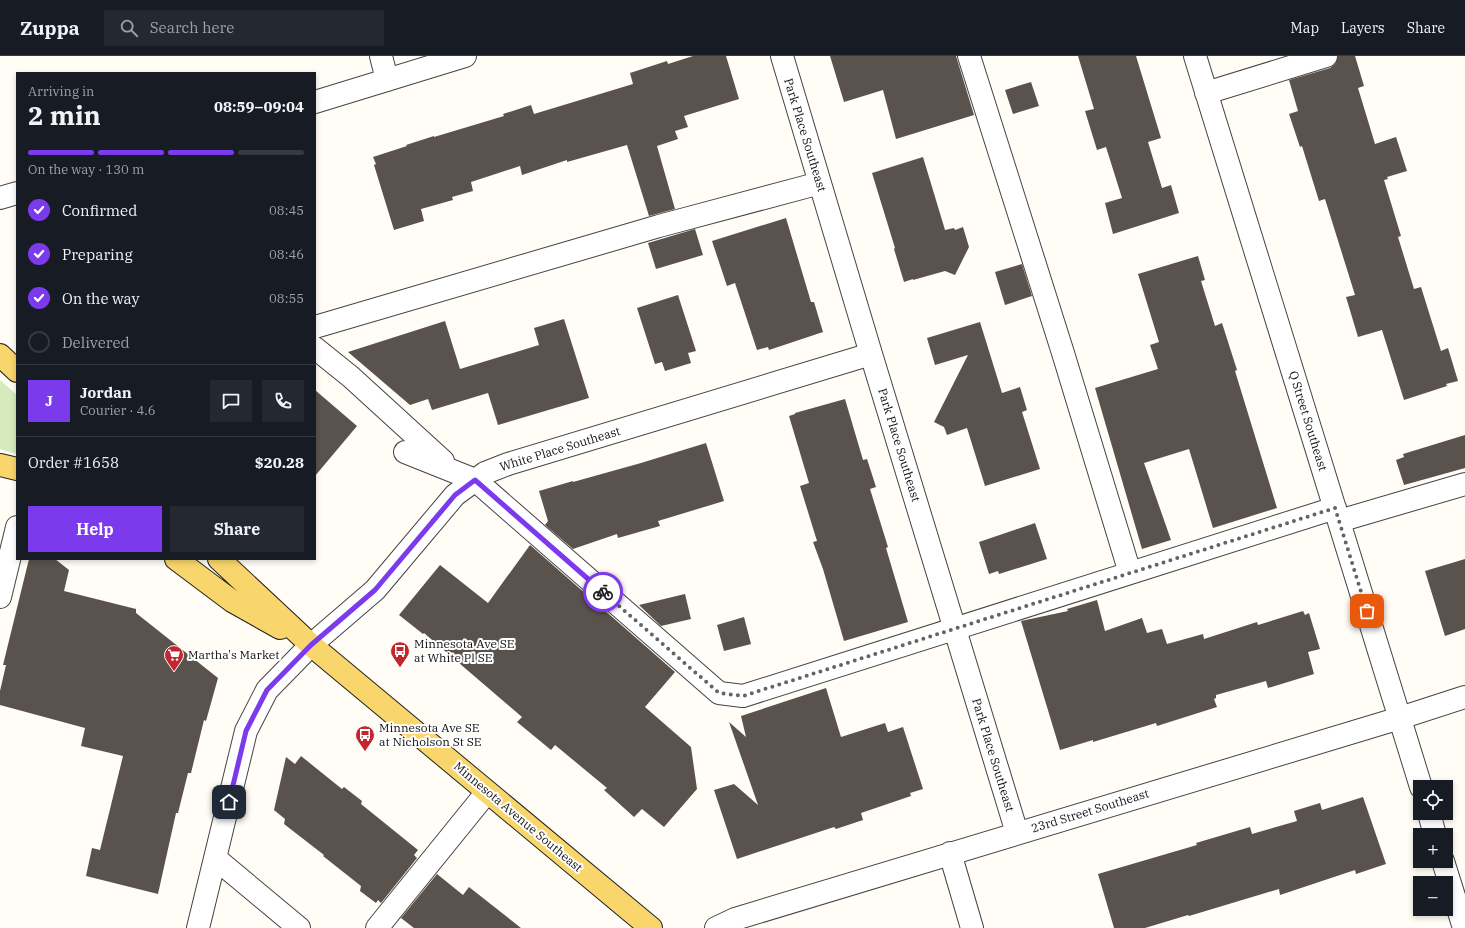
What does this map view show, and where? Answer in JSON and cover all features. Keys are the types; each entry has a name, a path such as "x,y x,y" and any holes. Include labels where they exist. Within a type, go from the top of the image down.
{"main road":[{"path":"0,355 16,370"},
{"path":"0,465 16,469"},
{"name":"Minnesota Avenue Southeast","path":"177,560 232,601 311,645"},
{"name":"Minnesota Avenue Southeast","path":"219,560 311,645 651,928"}],"street":[{"path":"381,56 387,80"},
{"path":"316,102 465,56"},
{"name":"Park Place Southeast","path":"782,56 1017,833"},
{"path":"969,56 1063,353 1130,573"},
{"name":"Q Street Southeast","path":"1195,56 1419,780"},
{"path":"1206,93 1326,56"},
{"path":"316,327 659,226 820,183"},
{"path":"0,198 16,193"},
{"path":"316,349 351,376 454,472"},
{"name":"White Place Southeast","path":"198,928 246,731 267,690 311,645 375,590 455,495 485,474 508,464 871,354"},
{"path":"406,452 475,480 719,693 743,696 1130,573 1337,515 1465,484"},
{"path":"1,590 16,531"},
{"name":"23rd Street Southeast","path":"716,928 735,919 1465,697"},
{"path":"377,928 487,792"},
{"path":"950,853 972,928"},
{"path":"215,858 299,928"},
{"path":"1445,868 1459,927"}],"green space":[{"path":"0,380 16,394 16,454 0,449"}],"building":[{"path":"693,56 726,56 739,99 684,116 688,127 675,131 678,139 657,146 675,209 649,216 627,145 567,162 567,160 522,175 520,166 471,182 473,191 452,197 453,200 421,209 424,221 394,230 374,165 376,164 373,157 434,136 504,116 503,114 531,105 534,114 633,84 630,73 667,61 668,64"},
{"path":"830,56 956,56 974,115 896,139 883,90 844,102"},
{"path":"1078,56 1136,56 1161,138 1148,142 1162,188 1171,185 1179,213 1113,234 1105,203 1122,198 1106,147 1097,150 1085,111 1094,109"},
{"path":"1338,56 1355,56 1364,86 1358,88 1375,144 1396,137 1407,171 1387,177 1388,179 1384,180 1401,236 1398,237 1414,289 1421,287 1441,351 1448,348 1458,381 1404,400 1382,330 1358,337 1346,297 1355,295 1325,199 1319,201 1302,146 1300,147 1289,114 1298,111 1289,80 1330,68 1335,64"},
{"path":"1031,82 1039,106 1013,114 1005,90"},
{"path":"923,157 945,230 954,228 955,230 963,227 969,247 955,275 945,271 904,282 872,173"},
{"path":"786,218 811,302 814,302 823,332 769,350 768,347 757,350 735,283 727,286 712,241"},
{"path":"695,229 703,255 656,269 648,243"},
{"path":"1198,256 1205,280 1201,281 1215,326 1222,323 1237,370 1235,371 1277,508 1213,528 1189,449 1144,463 1171,540 1142,549 1095,388 1158,369 1150,345 1159,342 1138,274"},
{"path":"1022,264 1032,296 1005,305 995,272"},
{"path":"678,295 696,351 688,353 691,363 665,371 662,362 655,364 637,308"},
{"path":"564,319 589,398 498,425 488,393 432,410 428,399 410,405 348,352 445,321 460,369 539,345 534,328"},
{"path":"980,322 1002,393 1020,387 1027,410 1022,412 1040,469 985,486 967,428 947,435 944,427 934,422 968,355 935,365 927,338"},
{"path":"316,391 357,426 316,475"},
{"path":"845,399 863,460 867,459 876,487 870,489 888,547 886,548 908,622 844,641 823,569 813,542 817,541 800,486 809,483 789,416"},
{"path":"1465,435 1465,468 1404,485 1396,460 1404,457 1403,454"},
{"path":"706,443 724,501 658,521 660,526 618,538 617,534 573,549 545,525 548,521 539,491 641,463"},
{"path":"1035,523 1047,559 999,574 998,571 989,574 979,542"},
{"path":"530,545 675,672 645,707 691,747 697,789 664,827 642,809 634,817 604,790 607,788 555,745 551,750 517,722 522,717 424,633 423,634 399,615 440,565 488,603"},
{"path":"1465,559 1465,629 1445,636 1425,571"},
{"path":"29,560 56,560 69,570 64,591 136,609 136,613 218,678 206,721 204,720 191,773 188,773 178,813 176,813 158,894 86,876 92,848 100,850 123,756 81,746 85,728 0,705 0,691 6,665 3,665"},
{"path":"685,594 691,619 661,626 639,605"},
{"path":"1097,600 1105,631 1142,618 1147,633 1162,629 1167,644 1203,634 1204,639 1257,622 1258,625 1303,611 1305,615 1309,613 1320,649 1308,652 1314,674 1268,688 1266,681 1216,695 1216,698 1214,699 1217,707 1157,726 1156,723 1093,742 1093,740 1060,750 1021,621 1068,611 1067,609"},
{"path":"744,617 751,644 724,651 717,625"},
{"path":"826,688 841,737 885,723 888,732 903,727 923,789 910,793 911,796 861,813 863,820 836,829 834,827 737,859 714,790 734,784 758,805 729,722 746,737 741,716"},
{"path":"301,756 342,789 344,787 362,801 361,804 418,850 414,855 417,858 381,903 378,900 376,903 360,891 361,886 284,824 285,819 274,810 286,757 295,764"},
{"path":"1363,797 1386,864 1356,874 1355,870 1280,895 1279,889 1145,928 1114,928 1098,874 1197,845 1196,843 1250,827 1252,834 1297,821 1294,811 1320,803 1322,810"},
{"path":"437,874 463,895 469,887 521,928 414,928 401,918"}],"way so far":[{"path":"603,592 719,693 743,696 1335,508 1367,611"}],"place":[{"name":"Minnesota Ave SE at White Pl SE","path":"400,668"},
{"name":"Martha's Market","path":"174,672"},
{"name":"Minnesota Ave SE at Nicholson St SE","path":"365,752"}],"route":[{"path":"229,802 246,731 267,690 311,645 375,590 455,495 475,480 603,592"}]}
